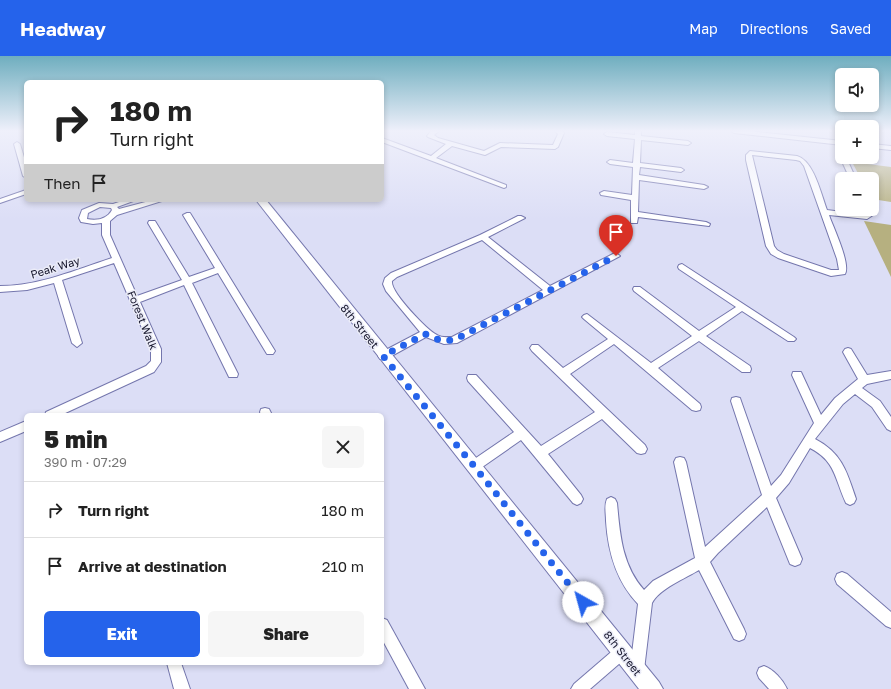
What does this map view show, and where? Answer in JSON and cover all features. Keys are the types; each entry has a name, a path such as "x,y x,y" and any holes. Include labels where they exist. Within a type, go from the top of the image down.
{"street":[{"path":"435,161 504,186"},
{"path":"637,161 634,217 706,224"},
{"path":"750,161 770,246 774,252 781,256 831,273 842,272 841,259 812,178 807,166 802,161"},
{"path":"610,162 681,170"},
{"path":"636,177 704,187"},
{"path":"0,201 24,193"},
{"path":"604,193 635,198"},
{"path":"88,202 89,210"},
{"path":"128,202 114,209 106,219 92,222 84,220 83,218 85,212 97,203 114,209 138,203"},
{"name":"8th Street","path":"255,202 264,214 294,243"},
{"name":"8th Street","path":"263,202 383,356 474,466 652,689"},
{"path":"822,209 835,208"},
{"path":"822,209 835,210"},
{"path":"187,215 270,351"},
{"path":"521,218 483,237 394,275 388,280 389,289 425,334 442,341 454,340 616,256"},
{"name":"Forest Walk","path":"54,413 150,369 156,362 156,349 136,300 106,235 106,219"},
{"name":"Forest Walk","path":"92,222 106,235"},
{"path":"152,223 187,282 233,374"},
{"path":"483,237 549,290"},
{"name":"Peak Way","path":"0,289 18,289 57,278 116,258"},
{"path":"682,267 791,339"},
{"path":"136,300 220,269"},
{"path":"57,278 77,343"},
{"path":"638,290 746,369"},
{"path":"650,368 742,306"},
{"path":"587,317 696,407"},
{"path":"383,356 425,334"},
{"path":"563,373 614,338"},
{"path":"535,348 563,373 602,413 641,449"},
{"path":"848,352 859,384 876,404 891,426"},
{"path":"637,672 645,602 649,594 658,586 702,561 713,548 769,497 785,479 808,441 839,401 859,384 891,375"},
{"path":"797,376 820,424"},
{"path":"472,378 521,434 540,453 577,498"},
{"path":"736,401 769,497 795,559"},
{"path":"540,453 602,413"},
{"path":"0,437 24,427"},
{"path":"474,466 521,434"},
{"path":"808,441 821,447 834,458 850,499"},
{"path":"680,462 702,561 739,634"},
{"path":"611,504 618,556 624,575 631,586 645,602"},
{"path":"842,579 891,621"},
{"path":"384,629 417,689"},
{"path":"579,689 622,652"},
{"path":"175,665 182,689"},
{"path":"764,673 779,689"}],"shaded area":[{"path":"853,164 891,167 891,202 879,200 879,172 857,172"},
{"path":"864,221 891,225 891,277"}],"route":[{"path":"583,602 474,466 383,356 425,334 442,341 448,342 454,340 616,256"}]}
